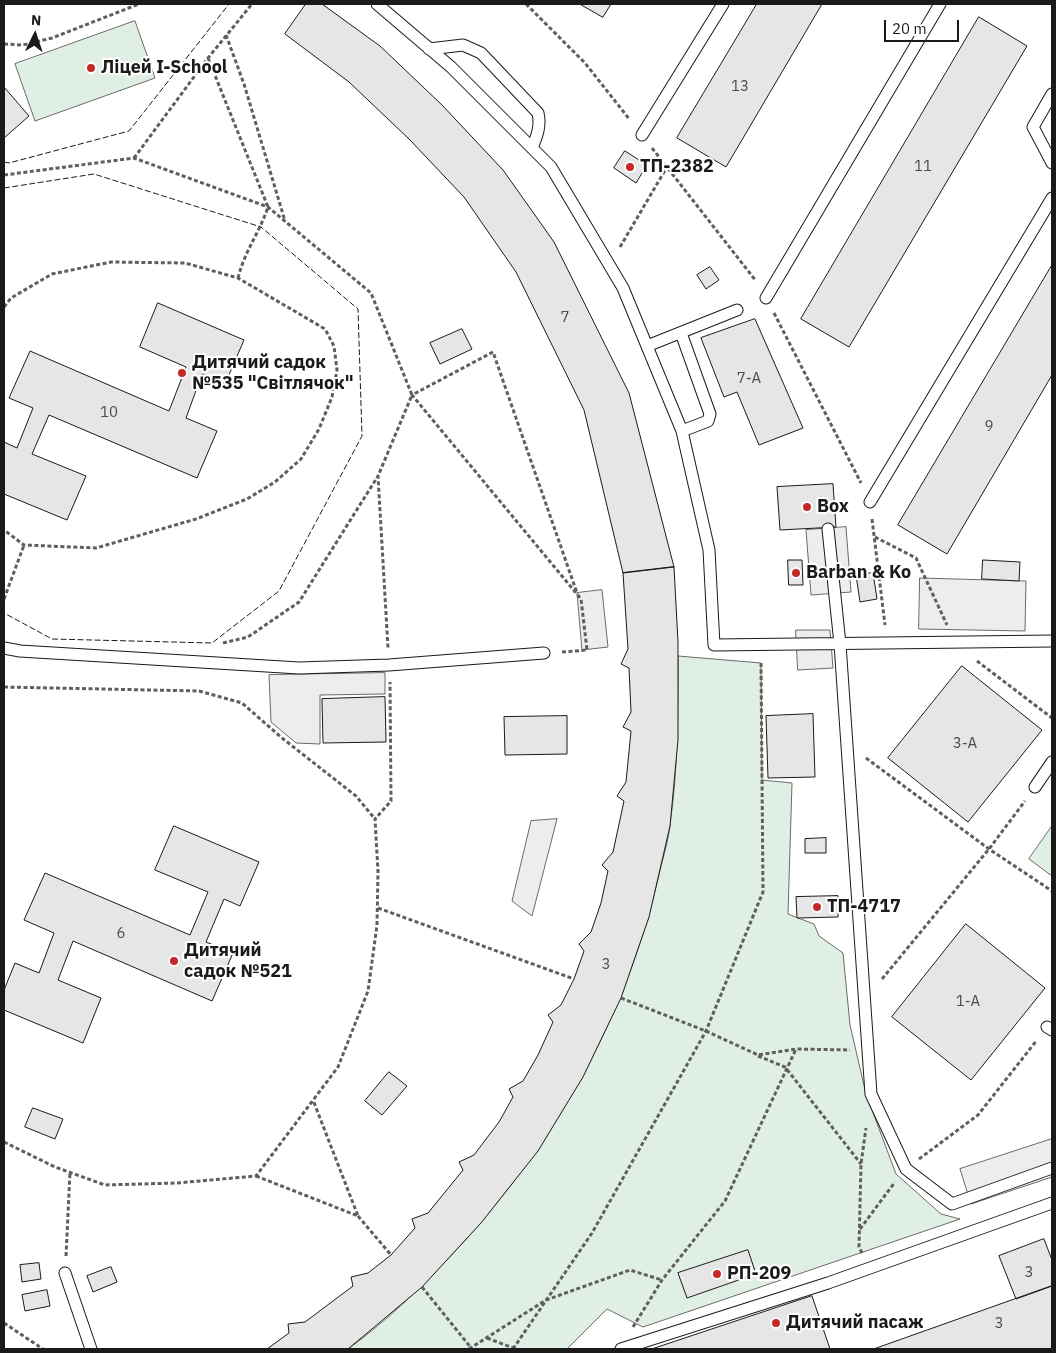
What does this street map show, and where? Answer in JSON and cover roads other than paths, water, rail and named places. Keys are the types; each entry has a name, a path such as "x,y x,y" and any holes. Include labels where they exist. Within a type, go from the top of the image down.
{"lane":[{"path":"376,4 451,67 551,167 623,288 682,432 710,550 714,645 955,644 1052,641"},
{"path":"642,135 723,4"},
{"path":"766,298 940,4"},
{"path":"429,49 463,45 481,53 538,113 539,131 532,148"},
{"path":"1052,94 1033,127 1052,163"},
{"path":"870,502 1052,198"},
{"path":"647,346 737,310"},
{"path":"680,333 710,414 708,421 682,432"},
{"path":"828,529 840,644 871,1094 906,1169 952,1204 1052,1168"},
{"path":"4,648 20,651 299,668 389,665 544,653"},
{"path":"1035,786 1052,762"},
{"path":"621,1349 870,1269 1052,1203"},
{"path":"65,1272 91,1349"}],"place":[{"name":"Ліцей I-School","path":"91,68"},
{"name":"ТП-2382","path":"630,167"},
{"name":"Дитячий садок №535 \"Світлячок\"","path":"182,373"},
{"name":"Box","path":"807,507"},
{"name":"Barban & Ko","path":"796,573"},
{"name":"ТП-4717","path":"817,907"},
{"name":"Дитячий садок №521","path":"174,961"},
{"name":"РП-209","path":"717,1274"},
{"name":"Дитячий пасаж","path":"776,1323"}]}
